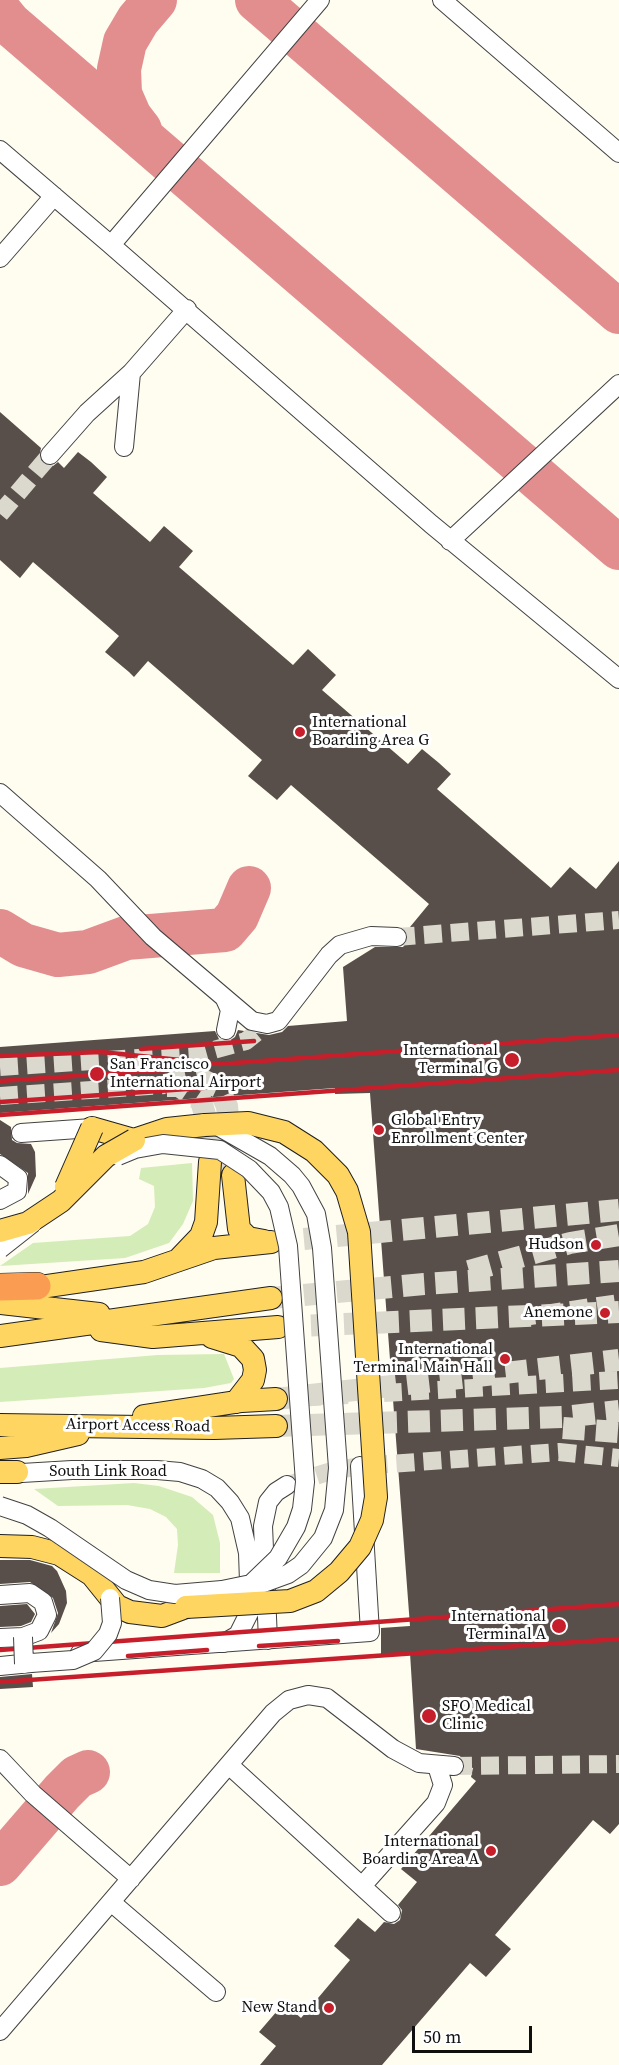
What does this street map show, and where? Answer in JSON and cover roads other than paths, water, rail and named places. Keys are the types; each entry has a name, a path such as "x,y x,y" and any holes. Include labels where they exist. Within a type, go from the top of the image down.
{"highway":[{"path":"0,1287 37,1286"}],"main road":[{"path":"0,1231 28,1223 61,1201 106,1156 134,1140 166,1130 248,1123 284,1132 314,1150 338,1175 347,1191 358,1232 376,1497 372,1520 360,1547 339,1572 308,1596 290,1601 186,1607 162,1616 145,1616 123,1609 112,1589 72,1548 50,1537 25,1533 0,1537"},
{"path":"61,1201 92,1128 134,1140"},
{"path":"165,1266 181,1257 201,1236 210,1204 210,1162"},
{"path":"0,1294 37,1286 133,1274 165,1266 214,1248 271,1242 248,1238 239,1228 233,1175"},
{"path":"0,1336 271,1298"},
{"path":"0,1304 133,1318"},
{"path":"73,1326 153,1337 278,1327"},
{"path":"186,1334 233,1342 247,1352 255,1370 253,1380 236,1402"},
{"path":"80,1425 236,1402 276,1399"},
{"name":"Airport Access Road","path":"0,1425 276,1426"},
{"path":"0,1448 26,1446 110,1426"},
{"path":"0,1546 32,1547 59,1554 112,1589"}],"street":[{"path":"111,245 320,0"},
{"path":"442,0 619,153"},
{"path":"0,150 187,309 450,541 619,679"},
{"path":"0,258 54,196"},
{"path":"50,455 87,413 131,373 187,309"},
{"path":"124,447 131,373"},
{"path":"450,541 619,384"},
{"path":"0,793 76,859 153,937 252,1021 267,1024 278,1021 329,955 340,945 371,936 398,938"},
{"path":"225,999 230,1010 226,1030"},
{"path":"29,1661 74,1660 94,1651 108,1634 112,1623 112,1589 138,1587 197,1592 256,1586 288,1574 301,1565 323,1538 334,1510 338,1468 322,1248 315,1214 301,1186 284,1167 270,1156 214,1125"},
{"path":"21,1133 92,1128"},
{"path":"0,1249 32,1225 86,1173 110,1159 135,1149 163,1144 220,1150 249,1169 271,1192 279,1207 288,1246 305,1482 302,1509 296,1527 278,1558 267,1571 251,1584 199,1593 175,1594 150,1590 126,1580 50,1528 27,1515 0,1506"},
{"path":"0,1165 18,1178 17,1191 0,1200"},
{"path":"0,1666 29,1661 224,1643 370,1632 360,1466"},
{"name":"South Link Road","path":"6,1473 157,1470 180,1472 202,1479 217,1488 230,1502 245,1534 250,1611"},
{"path":"268,1640 263,1526 268,1503 276,1492 286,1485"},
{"path":"0,1595 30,1593 43,1602 47,1615 39,1631 23,1637 0,1638"},
{"path":"250,1611 268,1640"},
{"path":"224,1643 238,1635 250,1611"},
{"path":"23,1637 29,1661"},
{"path":"0,2031 278,1708 289,1700 308,1695 327,1698 393,1749 418,1763 446,1766 441,1795 362,1886"},
{"path":"0,1759 33,1794 131,1878"},
{"path":"229,1765 391,1913"},
{"path":"0,1777 33,1794"},
{"path":"111,1902 216,1992"}],"tunnel":[{"path":"0,514 50,455"},
{"path":"397,937 619,920"},
{"path":"0,1067 199,1054 246,1041 267,1024"},
{"path":"165,1085 198,1078 218,1087 227,1106 233,1175"},
{"path":"0,1096 165,1085"},
{"path":"167,1086 179,1086 201,1101 208,1125 210,1162"},
{"path":"271,1242 619,1210"},
{"path":"469,1271 570,1243 619,1235"},
{"path":"271,1298 424,1284 619,1271"},
{"path":"517,1318 619,1303"},
{"path":"278,1327 619,1312"},
{"path":"276,1399 619,1360"},
{"path":"276,1399 619,1380"},
{"path":"276,1426 562,1417 619,1411"},
{"path":"563,1428 619,1432"},
{"path":"291,1484 328,1472 360,1466 559,1452 619,1458"},
{"path":"454,1766 619,1764"}],"railway":[{"path":"0,1056 101,1052 220,1064 619,1035"},
{"path":"141,1049 254,1041"},
{"path":"0,1081 195,1068"},
{"path":"0,1115 619,1070"},
{"path":"0,1102 259,1084"},
{"path":"0,1650 619,1604"},
{"path":"0,1682 619,1639"},
{"path":"259,1646 338,1641"},
{"path":"128,1656 207,1650"}],"place":[{"name":"International Boarding Area G","path":"300,732"},
{"name":"International Terminal G","path":"512,1060"},
{"name":"San Francisco International Airport","path":"97,1074"},
{"name":"Global Entry Enrollment Center","path":"379,1130"},
{"name":"Hudson","path":"596,1245"},
{"name":"Anemone","path":"605,1313"},
{"name":"International Terminal Main Hall","path":"505,1359"},
{"name":"International Terminal A","path":"559,1626"},
{"name":"SFO Medical Clinic","path":"429,1716"},
{"name":"International Boarding Area A","path":"491,1851"},
{"name":"New Stand","path":"329,2008"}]}
